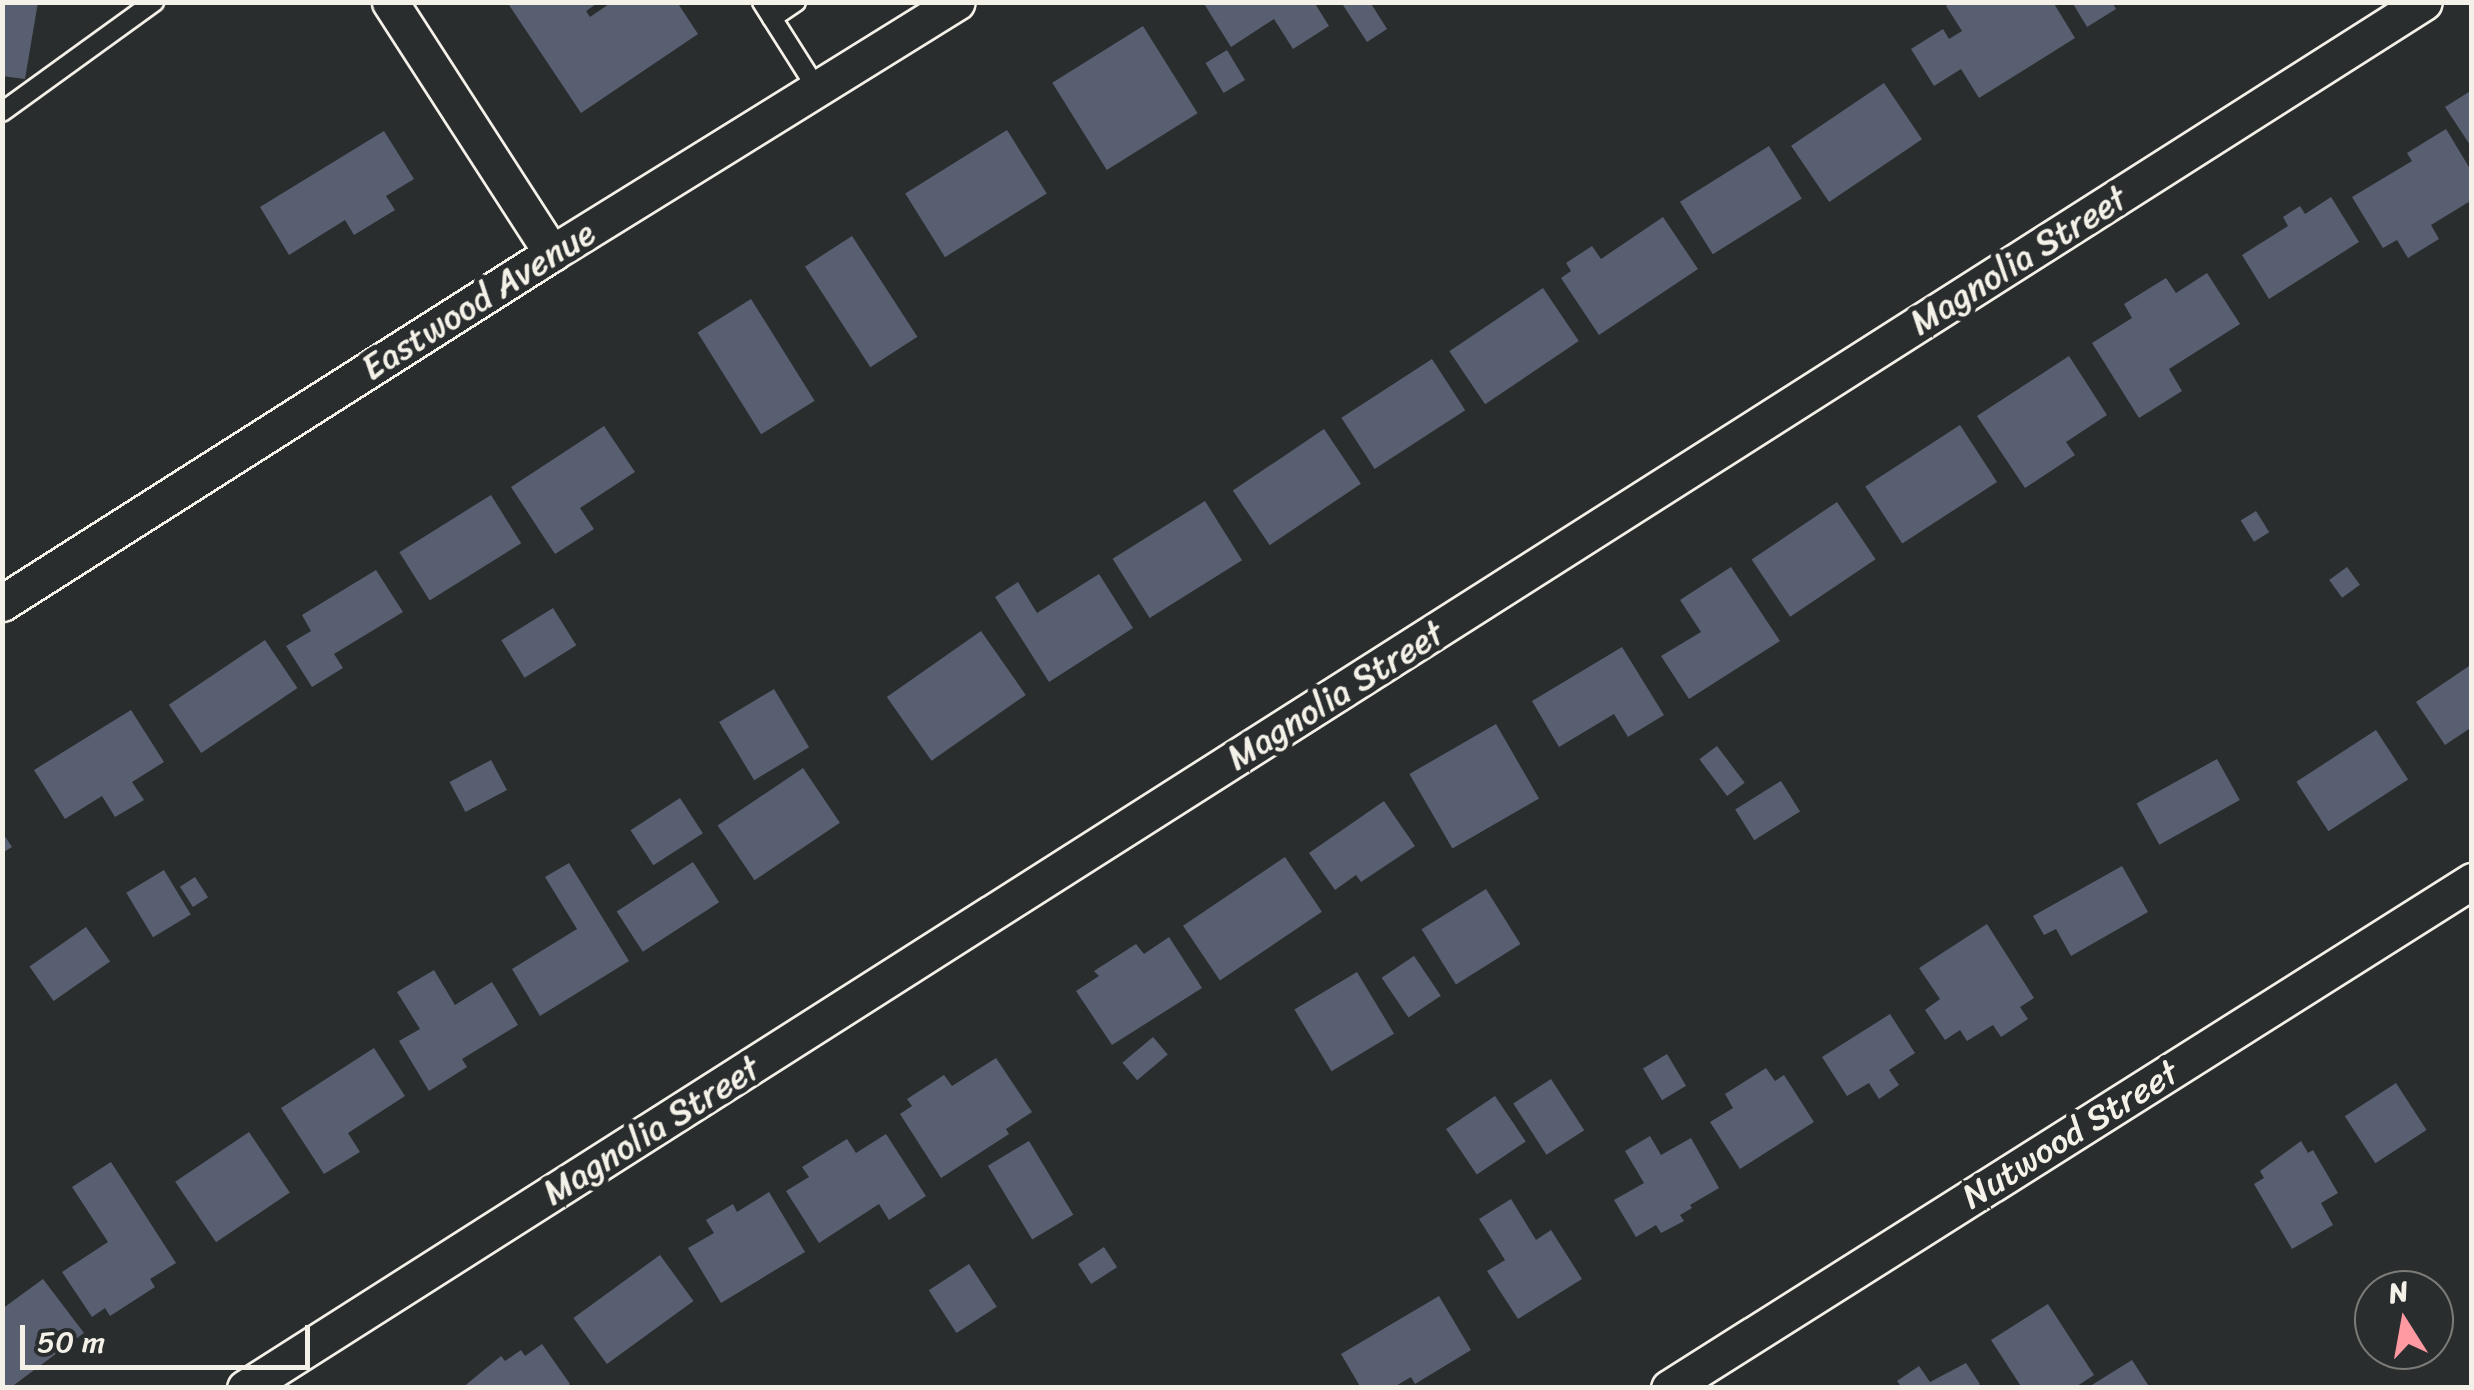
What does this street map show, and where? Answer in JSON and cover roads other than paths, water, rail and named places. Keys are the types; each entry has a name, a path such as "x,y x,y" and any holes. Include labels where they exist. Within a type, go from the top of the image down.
{"street":[{"path":"390,2 552,252"},
{"name":"Eastwood Avenue","path":"2,602 552,252 958,2"},
{"name":"Magnolia Street","path":"245,1388 2424,2"},
{"name":"Nutwood Street","path":"1670,1388 2472,881"}],"lane":[{"path":"2,112 154,2"},
{"path":"796,2 767,10 817,89"}]}
